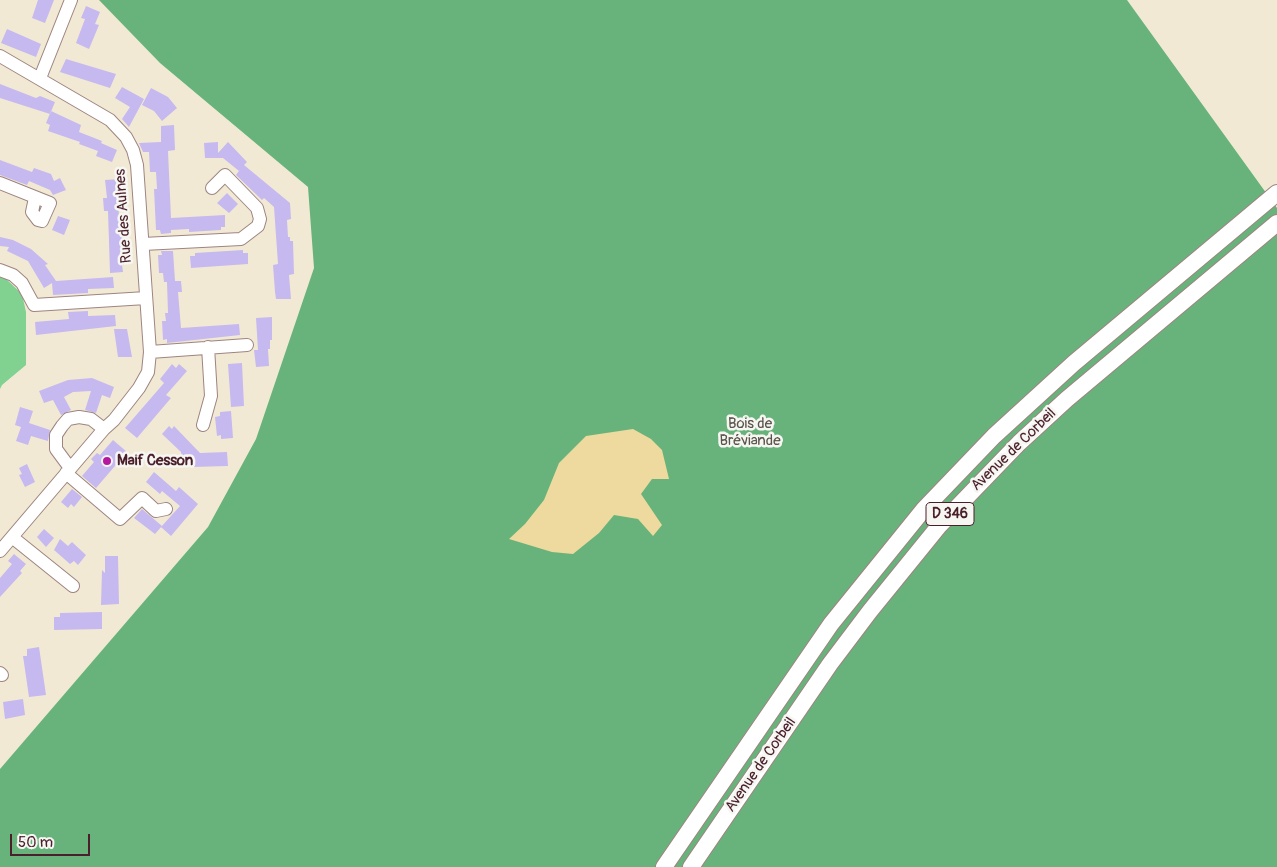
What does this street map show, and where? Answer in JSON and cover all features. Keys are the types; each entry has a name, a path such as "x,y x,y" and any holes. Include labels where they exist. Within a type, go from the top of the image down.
{"main road":[{"name":"D 346","path":"664,867 831,624 924,509 994,436 1074,363 1277,194"},
{"name":"Avenue de Corbeil","path":"692,867 842,649 903,568 939,526 1019,443 1067,399 1277,223"}],"street":[{"path":"40,78 71,0"},
{"name":"Rue des Aulnes","path":"0,56 110,120 126,137 137,165 150,352 145,380 114,420 104,429 0,551"},
{"path":"143,244 241,239 258,226 260,219 257,208 225,175 212,188"},
{"path":"0,183 35,198"},
{"path":"0,270 7,272 22,283 34,305 146,298"},
{"path":"150,352 246,345"},
{"path":"203,425 211,396 208,347"},
{"path":"104,429 91,419 79,417 68,419 56,435 56,449 68,471 120,519 142,498 156,510 166,510"},
{"path":"12,537 73,586"}],"green space":[{"name":"Bois de Bréviande","path":"99,0 1127,0 1277,208 1277,867 0,867 0,769 208,527 256,439 314,268 308,187 160,63"},
{"path":"0,276 4,277 22,294 26,312 26,365 2,385 0,389"}],"sand":[{"path":"633,429 651,439 662,450 669,479 652,479 641,494 662,525 653,536 638,519 614,515 599,533 573,554 552,552 509,539 525,524 544,500 559,463 586,436"}],"building":[{"path":"38,0 54,0 45,23 32,18"},
{"path":"86,6 100,12 95,24 99,25 89,49 76,43 85,19 81,18"},
{"path":"7,29 41,44 36,57 1,43"},
{"path":"66,59 116,74 110,88 60,72"},
{"path":"0,84 36,98 40,96 55,102 50,114 0,98"},
{"path":"122,87 144,99 129,127 122,119 130,107 115,98"},
{"path":"151,88 168,97 177,108 162,121 154,111 142,105"},
{"path":"51,111 81,125 79,132 102,141 101,143 117,150 112,162 96,156 98,151 79,144 80,142 48,131 50,125 46,123"},
{"path":"174,125 175,150 168,151 171,218 225,215 225,227 221,227 221,230 189,232 189,229 171,230 171,233 161,234 160,230 156,230 154,189 157,189 156,172 150,172 149,152 143,152 139,143 161,142 161,126"},
{"path":"218,142 218,153 228,142 247,162 244,165 290,203 291,219 287,220 288,237 290,237 290,241 293,241 294,274 289,275 291,299 276,299 273,265 278,264 274,207 264,198 262,200 236,175 239,171 223,158 205,158 204,143"},
{"path":"0,160 32,172 34,168 51,174 54,181 60,178 66,190 53,195 50,190 29,181 27,185 0,175"},
{"path":"120,179 121,192 118,192 119,219 123,219 124,265 122,265 123,272 110,273 108,211 104,211 103,198 107,198 105,180"},
{"path":"227,193 238,204 229,213 217,203"},
{"path":"58,216 70,220 64,235 52,230"},
{"path":"0,237 13,240 31,249 48,264 45,265 56,281 113,277 114,288 88,289 88,293 53,295 52,283 44,288 28,261 7,251 9,247 0,246"},
{"path":"243,250 243,253 248,253 248,264 191,268 190,256 195,256 195,253"},
{"path":"161,251 173,251 175,281 181,281 182,292 178,292 181,328 239,324 240,335 167,343 167,339 163,340 162,321 166,321 165,313 168,313 167,282 164,282 163,273 159,273 158,255 162,255"},
{"path":"88,311 88,316 115,315 116,326 36,335 35,322 69,319 68,312"},
{"path":"272,317 272,340 270,340 270,349 268,349 269,366 256,367 254,350 258,350 256,318"},
{"path":"114,329 127,329 132,357 118,357"},
{"path":"242,363 244,406 231,407 228,364"},
{"path":"172,364 176,368 179,364 187,371 166,395 171,398 137,438 125,428 164,383 160,379"},
{"path":"92,378 114,387 110,398 102,395 96,413 85,410 91,391 73,392 64,397 71,410 61,415 53,400 44,403 39,391 68,380"},
{"path":"20,407 33,411 29,423 50,430 48,441 31,436 28,445 16,441 21,427 15,425"},
{"path":"231,411 233,438 221,439 221,435 217,436 215,417 220,416 220,412"},
{"path":"169,426 172,429 174,426 200,453 227,452 228,466 192,467 182,458 181,452 162,434"},
{"path":"113,440 127,452 96,488 82,476 94,462 91,459 97,453 100,455"},
{"path":"27,464 35,482 25,487 19,475 22,474 19,468"},
{"path":"154,472 176,491 179,487 198,504 171,536 161,527 180,506 162,491 160,494 146,482"},
{"path":"72,489 82,497 74,507 71,504 68,508 61,502"},
{"path":"142,509 162,526 155,534 134,518"},
{"path":"44,529 54,538 46,547 37,537"},
{"path":"60,539 68,546 72,542 86,555 78,565 74,561 70,564 54,550"},
{"path":"14,554 26,564 20,571 22,573 0,597 0,578 12,564 8,561"},
{"path":"105,556 118,556 119,604 101,605 102,570 105,573"},
{"path":"102,612 102,629 54,630 54,617 60,617 60,613"},
{"path":"39,647 46,695 29,697 23,656 27,656 27,649"},
{"path":"23,699 25,715 5,719 3,702"}],"place":[{"name":"Maif Cesson","path":"107,461"}]}
